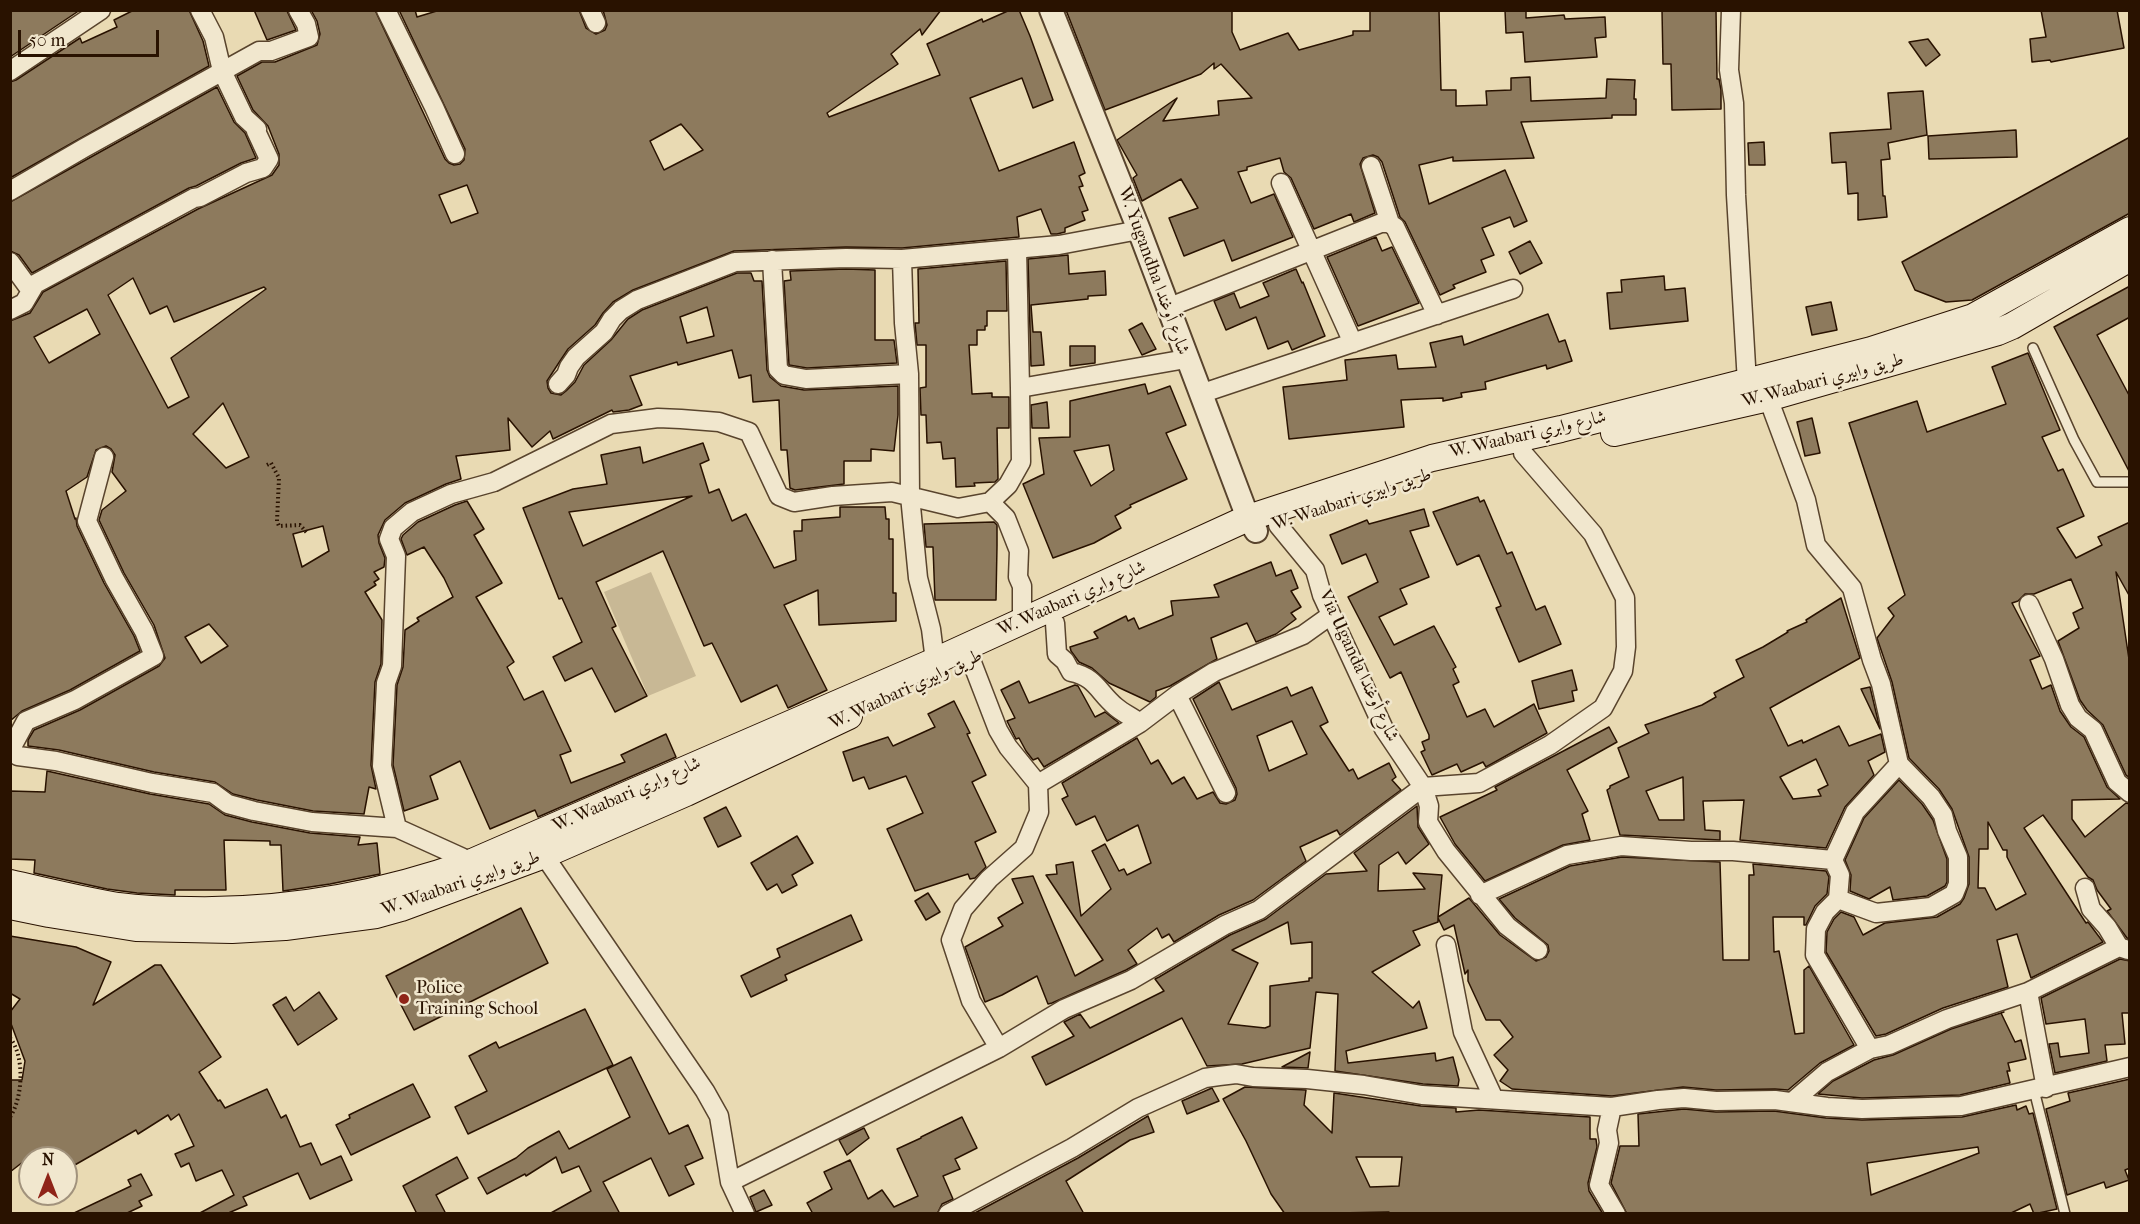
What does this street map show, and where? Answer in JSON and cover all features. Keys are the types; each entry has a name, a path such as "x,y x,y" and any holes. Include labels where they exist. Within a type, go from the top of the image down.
{"main road":[{"name":"W. Waabari شارع وابري","path":"10,883 119,906 221,910 277,908 366,894 429,878 472,862 538,846 1022,622 1432,458 1747,383 1871,350 1973,317 2130,230"},
{"name":"W. Waabari طريق وابيري","path":"10,906 136,928 232,930 285,927 376,915 401,908 538,846 686,793 918,683 1055,623 1261,525 1422,474 1768,398 1998,332 2012,327 2130,258"}],"street":[{"path":"10,70 101,10"},
{"path":"10,310 24,303 35,284 194,198 246,173 263,168 269,159 257,129 244,117 222,72 214,37 201,10"},
{"path":"10,191 259,51 271,51 309,37 306,24 298,10"},
{"path":"386,10 455,154"},
{"name":"W. Yugandha شارع أوغندا","path":"1052,10 1139,230 1200,394 1261,525"},
{"path":"1731,10 1729,70 1734,103 1736,195 1747,383"},
{"path":"1371,166 1390,223 1395,227 1437,315"},
{"path":"1281,183 1353,343"},
{"path":"1167,308 1381,223 1390,223"},
{"path":"558,384 576,357 604,332 616,314 637,300 735,262 902,259 1059,245 1139,230"},
{"path":"397,828 382,766 386,683 392,666 396,556 389,539 393,528 412,512 451,494 494,482 611,424 657,418 719,422 749,432 779,496 794,502 833,496 892,492 958,508 990,502 1008,485 1021,462 1017,249"},
{"path":"902,259 904,323 909,374 910,496 918,578 931,629 935,661"},
{"path":"772,260 778,369 784,375 806,379 909,374"},
{"path":"10,261 31,291"},
{"path":"1200,394 1513,289"},
{"path":"1020,388 1186,359"},
{"path":"1768,398 1806,500 1816,545 1852,588 1881,684 1899,764 1931,797 1943,815 1958,857 1958,884 1954,894 1931,907 1876,913 1838,899"},
{"path":"730,1182 999,1048 1064,1009 1131,980 1224,925 1259,910 1423,787 1479,783 1550,745 1603,708 1623,670 1626,648 1625,598 1593,534 1523,453"},
{"path":"10,744 13,745 26,721 75,700 154,656 87,521 104,457"},
{"path":"990,502 1006,518 1019,551 1018,578 1022,586 1022,622"},
{"name":"Via Uganda شارع أوغندا","path":"1261,525 1315,570 1331,615 1384,729 1423,787"},
{"path":"2029,604 2054,659 2070,705 2078,718 2093,730 2117,782 2130,793"},
{"path":"1038,784 1140,723 1177,695 1215,672 1302,635 1331,615"},
{"path":"1055,623 1057,654 1065,661 1071,672 1082,674 1096,684 1115,707 1140,723"},
{"path":"971,660 998,730 1008,747 1038,784 1039,812 1034,829 1024,848 989,879 963,909 951,940 971,1001 999,1048"},
{"path":"1177,695 1226,793"},
{"path":"10,751 18,756 56,761 152,783 213,793 228,804 266,813 312,822 397,828 472,862"},
{"path":"1870,1049 1815,955 1816,929 1825,912 1838,899 1840,875 1833,860 1855,812 1899,764"},
{"path":"1423,787 1429,806 1428,822 1446,851 1507,926 1538,950"},
{"path":"538,846 705,1090 719,1116 730,1182 745,1214"},
{"path":"1480,895 1567,855 1621,846 1691,851 1733,851 1833,860"},
{"path":"1792,1102 1827,1072 1870,1049 1889,1045 1947,1019 2028,992 2124,949 2091,909 2085,888"},
{"path":"1446,945 1463,1032 1494,1099"},
{"path":"2028,992 2040,1089"},
{"path":"948,1214 1072,1148 1138,1108 1205,1078 1236,1074 1364,1085 1422,1095 1612,1107 1684,1098 1716,1101 1775,1100 1862,1109 1961,1106 2130,1067"},
{"path":"1612,1107 1607,1130 1609,1143 1599,1185 1616,1214"}],"lane":[{"path":"2033,348 2074,440 2097,482 2130,482"},
{"path":"2040,1089 2065,1214"}],"path":[{"path":"267,465 271,463 279,478 277,521 279,526 300,525 308,534"},
{"path":"10,1038 16,1044 21,1063 15,1110 10,1117"}],"shaded area":[{"path":"651,572 696,676 648,696 604,592"}],"building":[{"path":"10,10 80,10 10,57"},
{"path":"134,10 189,10 203,41 209,66 10,178 10,82 80,38 82,43 117,27 114,20"},
{"path":"254,10 287,11 296,30 267,40"},
{"path":"311,10 375,10 445,159 454,165 464,160 465,149 399,10 415,10 417,17 440,10 579,10 586,28 596,34 605,30 607,25 603,10 941,10 922,35 920,29 891,54 898,64 827,113 829,117 940,75 927,44 982,19 983,22 1010,10 1019,10 1053,100 1033,108 1022,78 970,98 999,171 1074,142 1085,173 1079,176 1083,186 1079,187 1088,210 1082,212 1085,220 1057,234 1051,234 1041,209 1017,217 1019,237 902,248 846,247 734,251 633,290 613,302 595,325 568,349 547,381 551,393 561,395 566,391 575,382 584,365 611,340 628,319 642,310 737,273 751,273 754,281 762,281 767,370 770,377 781,386 804,390 898,386 894,451 871,449 871,461 844,461 844,484 795,490 790,488 787,450 781,450 779,400 753,402 751,375 739,378 732,350 678,365 677,362 630,376 642,405 629,410 613,412 612,410 553,439 550,431 532,447 508,418 510,450 456,456 461,479 405,503 385,520 378,535 385,558 384,567 374,572 379,579 374,582 376,585 365,592 382,620 381,664 375,682 371,765 376,789 369,787 364,814 313,811 257,800 233,794 215,782 154,772 59,750 28,746 28,740 34,730 80,710 159,666 165,658 154,625 124,573 99,520 102,510 126,491 112,472 115,455 106,446 96,450 87,477 66,491 77,526 140,651 70,690 22,711 10,721 10,321 30,313 43,292 198,209 272,175 279,165 279,154 268,126 253,110 237,76 262,62 275,62 317,45 320,34","holes":["681,124 703,150 664,170 650,141","467,185 478,213 451,223 439,195","133,278 150,314 167,306 174,322 264,287 266,289 171,358 189,397 168,408 108,295","707,307 714,336 687,343 680,317","87,309 100,334 49,363 34,337","223,403 249,457 226,468 193,434","323,526 329,551 302,567 293,534","209,624 228,646 201,663 185,637"]},
{"path":"1066,10 1232,10 1232,32 1240,50 1288,33 1299,50 1353,35 1353,31 1370,31 1370,10 1439,10 1441,90 1456,90 1456,106 1487,105 1486,91 1511,90 1511,78 1530,77 1531,101 1606,98 1607,79 1635,80 1636,115 1521,122 1534,158 1453,161 1453,157 1419,165 1429,204 1505,170 1527,221 1514,227 1510,217 1482,228 1494,255 1481,260 1486,272 1453,285 1455,288 1440,295 1405,222 1400,217 1382,162 1373,155 1363,158 1360,164 1375,213 1354,222 1351,214 1314,229 1291,178 1284,172 1280,158 1247,167 1247,170 1238,172 1251,203 1274,194 1293,237 1232,261 1224,240 1184,256 1169,218 1198,208 1181,179 1142,201 1133,178 1137,175 1117,140 1177,98 1163,121 1219,115 1218,101 1252,98 1221,64 1214,69 1214,63 1201,74 1105,110"},
{"path":"1505,10 1526,10 1526,18 1564,15 1565,19 1605,17 1606,37 1595,38 1597,57 1525,62 1523,32 1506,33"},
{"path":"1662,10 1716,10 1717,79 1719,79 1721,90 1721,109 1672,110 1671,64 1663,64"},
{"path":"2041,10 2117,10 2124,48 2051,62 2050,60 2032,62 2030,39 2046,37"},
{"path":"1928,39 1940,55 1926,66 1909,42"},
{"path":"217,87 234,122 245,133 256,158 189,188 32,273 19,255 10,251 10,202"},
{"path":"1923,91 1927,135 1888,143 1890,159 1881,160 1887,217 1858,220 1858,193 1848,194 1846,162 1832,163 1830,133 1891,129 1888,93"},
{"path":"2016,130 2017,157 1929,159 1928,136"},
{"path":"2130,137 2130,213 1972,300 1946,302 1915,290 1902,262"},
{"path":"1764,142 1765,165 1749,165 1748,143"},
{"path":"1376,237 1382,251 1392,247 1419,303 1358,326 1327,257"},
{"path":"1530,241 1542,263 1520,274 1509,252"},
{"path":"1068,255 1069,274 1105,271 1106,295 1031,305 1033,332 1041,332 1044,365 1031,366 1028,259"},
{"path":"1006,261 1007,311 987,311 985,330 977,330 977,345 969,345 972,394 992,393 992,397 1009,397 1009,428 997,428 998,479 995,482 974,483 975,486 956,487 955,458 943,459 941,442 927,443 926,415 921,415 920,388 926,387 926,345 917,345 915,323 919,323 918,269"},
{"path":"1296,269 1325,336 1292,350 1288,341 1268,349 1256,317 1226,330 1214,301 1234,293 1240,308 1269,296 1263,283"},
{"path":"875,270 875,340 894,340 897,363 807,368 789,365 784,281 791,280 790,271"},
{"path":"1664,276 1665,290 1685,288 1688,321 1610,329 1607,293 1622,292 1621,280"},
{"path":"2130,286 2130,317 2097,335 2130,397 2130,473 2054,327"},
{"path":"1831,302 1837,330 1812,335 1806,307"},
{"path":"1548,314 1559,342 1565,340 1572,361 1547,369 1546,365 1485,382 1486,389 1461,393 1462,397 1443,401 1443,398 1401,400 1404,427 1289,439 1283,387 1347,380 1345,360 1396,355 1398,369 1436,367 1430,343 1462,336 1464,345"},
{"path":"1142,323 1156,349 1142,355 1129,330"},
{"path":"1070,346 1095,346 1095,363 1070,366"},
{"path":"2028,353 2060,430 2042,437 2058,471 2063,469 2084,516 2057,528 2076,558 2102,545 2098,537 2130,522 2130,597 2116,572 2130,666 2130,778 2126,775 2103,725 2080,700 2058,641 2079,628 2073,613 2083,608 2071,579 2034,594 2025,594 2012,603 2040,656 2030,660 2042,689 2051,685 2060,711 2071,727 2084,737 2107,787 2120,799 2072,800 2072,819 2085,837 2126,803 2130,804 2130,939 2107,911 2111,909 2097,890 2093,880 2088,877 2043,815 2024,828 2086,923 2088,922 2103,942 2031,978 2017,934 1997,940 2008,987 1943,1008 1886,1034 1876,1036 1826,952 1827,932 1841,912 1854,917 1863,935 1885,923 1937,917 1960,904 1964,898 1969,884 1969,857 1952,809 1939,789 1909,758 1892,682 1877,638 1894,616 1888,608 1905,595 1849,423 1917,401 1927,432 2006,404 1992,367","holes":["1988,822 2003,850 2007,850 2007,857 2026,894 1996,910 1985,888 1978,888 1979,849 1988,849"]},
{"path":"1145,384 1148,394 1170,386 1186,425 1166,433 1187,479 1130,505 1131,507 1115,516 1121,528 1094,543 1053,558 1023,484 1044,474 1039,438 1070,437 1070,401","holes":["1109,445 1114,470 1091,486 1074,451"]},
{"path":"1047,402 1049,428 1032,428 1031,405"},
{"path":"1812,418 1820,453 1805,456 1797,422"},
{"path":"703,443 709,460 700,464 709,493 719,489 732,521 746,514 774,568 796,560 794,531 802,531 802,520 840,517 840,507 885,507 886,519 889,519 889,539 893,539 893,593 896,593 896,621 819,625 818,590 784,605 827,690 788,708 777,685 741,702 712,643 704,646 663,551 596,582 616,626 612,628 647,696 615,712 592,668 565,681 553,657 582,642 562,598 559,599 523,508 573,489 607,484 601,455 640,447 643,463","holes":["692,496 583,546 569,512"]},
{"path":"1478,497 1480,502 1484,500 1507,554 1512,552 1536,610 1545,606 1561,644 1519,662 1496,608 1501,606 1479,555 1457,565 1433,512"},
{"path":"467,501 484,529 474,535 502,583 476,597 514,662 507,667 524,700 543,691 571,751 560,755 571,783 625,762 621,755 666,734 676,757 538,817 535,810 490,829 460,761 430,776 438,799 404,811 393,765 397,685 403,667 405,630 419,621 417,618 453,597 424,547 407,555 401,539 418,522"},
{"path":"1424,509 1429,526 1410,531 1429,577 1400,589 1407,604 1379,617 1394,645 1434,626 1456,667 1453,669 1459,682 1453,685 1467,717 1485,709 1494,727 1534,704 1547,733 1486,767 1483,762 1461,772 1457,764 1432,775 1421,752 1425,750 1422,742 1429,739 1429,735 1401,672 1390,678 1348,597 1378,582 1366,554 1342,564 1330,535 1367,520 1369,524"},
{"path":"994,522 997,525 996,600 935,600 933,547 926,547 924,524"},
{"path":"1271,562 1276,576 1291,570 1298,588 1291,591 1301,607 1291,613 1296,619 1276,634 1256,642 1247,623 1211,638 1217,659 1170,686 1156,691 1156,697 1150,702 1109,683 1092,668 1079,662 1071,651 1070,647 1098,638 1094,632 1126,616 1128,621 1134,618 1139,629 1173,615 1171,601 1219,597 1214,585"},
{"path":"1841,598 1860,658 1770,708 1788,746 1802,740 1803,743 1839,726 1849,746 1881,734 1885,752 1868,761 1874,775 1845,807 1826,848 1740,840 1744,800 1703,801 1705,830 1720,831 1720,840 1620,835 1607,790 1610,786 1629,777 1618,748 1649,733 1645,725 1702,705 1716,697 1714,693 1744,677 1736,660 1807,622 1806,620","holes":["1816,759 1828,785 1818,790 1821,796 1793,799 1780,777","1683,777 1684,820 1659,820 1646,791"]},
{"path":"1572,670 1577,690 1572,691 1574,701 1539,709 1532,681"},
{"path":"1019,681 1029,703 1075,685 1078,686 1095,717 1105,712 1119,723 1044,767 1038,758 1033,760 1019,738 1016,739 1007,721 1015,718 1001,690"},
{"path":"1219,682 1232,710 1287,687 1291,696 1312,687 1328,722 1320,726 1349,771 1353,769 1358,779 1389,763 1396,777 1392,780 1401,790 1340,835 1337,830 1300,847 1306,861 1253,900 1219,915 1174,942 1169,934 1162,938 1157,928 1128,950 1137,964 1126,970 1048,1004 1037,976 985,1002 965,947 1003,926 998,918 1023,903 1012,879 1033,876 1075,976 1103,960 1046,875 1057,874 1056,865 1073,862 1081,916 1111,889 1092,851 1105,844 1119,871 1124,869 1127,875 1151,863 1138,825 1107,841 1095,816 1076,825 1062,799 1068,796 1062,783 1137,738 1151,764 1158,760 1172,784 1184,777 1197,799 1213,792 1220,803 1226,804 1235,800 1236,788 1193,699","holes":["1292,721 1307,754 1269,771 1257,736"]},
{"path":"1870,687 1880,729 1861,689"},
{"path":"954,701 970,733 967,734 986,775 972,782 996,832 975,842 986,867 975,878 970,879 968,874 915,891 887,829 923,813 906,776 869,789 864,777 853,781 843,752 888,737 893,746 935,727 928,714"},
{"path":"1609,727 1617,742 1567,770 1588,811 1582,814 1590,840 1563,845 1485,881 1455,844 1440,817 1497,790 1495,787"},
{"path":"47,771 150,794 209,804 225,815 252,822 310,833 360,837 358,845 377,843 380,874 283,891 281,845 270,845 270,841 224,840 226,890 175,890 175,895 137,893 34,873 35,860 10,859 10,791 45,792"},
{"path":"1899,780 1922,804 1933,820 1947,859 1947,882 1945,886 1927,896 1893,900 1890,887 1869,899 1850,891 1851,875 1845,860 1864,818"},
{"path":"1417,806 1418,827 1429,844 1406,864 1398,852 1379,865 1378,891 1425,889 1413,873 1442,875 1438,917 1469,898 1500,935 1536,961 1546,957 1549,951 1548,945 1515,918 1499,899 1570,866 1622,857 1720,862 1723,960 1749,960 1749,875 1754,875 1753,864 1826,871 1829,877 1827,894 1815,906 1806,925 1804,925 1804,917 1773,917 1774,952 1779,951 1795,1034 1804,1033 1804,970 1809,966 1854,1045 1820,1063 1788,1090 1716,1090 1683,1087 1612,1096 1512,1089 1500,1081 1508,1070 1494,1055 1513,1037 1500,1020 1486,1020 1468,981 1468,970 1465,974 1454,925 1444,930 1438,918 1438,922 1413,931 1420,945 1372,972 1413,1008 1419,1001 1427,1028 1346,1051 1348,1063 1435,1053 1436,1061 1453,1057 1459,1080 1458,1086 1423,1084 1335,1071 1338,994 1316,992 1310,1048 1242,1064 1207,1066 1182,1018 1046,1085 1032,1057 1074,1036 1064,1022 1080,1014 1090,1028 1164,991 1155,979 1230,935 1266,919 1326,874 1367,871 1354,853","holes":["1288,922 1291,944 1312,942 1312,978 1309,978 1309,981 1270,986 1270,1026 1265,1028 1228,1024 1258,963 1232,950"]},
{"path":"726,807 741,836 718,847 704,818"},
{"path":"797,836 813,863 792,875 797,885 782,893 777,884 767,890 751,863"},
{"path":"928,893 940,912 926,920 915,901"},
{"path":"521,908 548,963 414,1030 386,976"},
{"path":"851,915 862,940 785,975 787,980 751,997 741,976 780,957 777,949"},
{"path":"10,936 76,947 111,962 93,1005 155,965 161,965 221,1057 199,1072 218,1101 220,1100 225,1108 267,1089 281,1118 286,1115 300,1147 311,1143 321,1165 341,1156 352,1180 310,1199 298,1173 243,1197 247,1205 226,1214 198,1214 234,1195 222,1170 196,1181 189,1163 181,1167 175,1154 194,1146 179,1114 171,1120 168,1115 138,1134 136,1130 78,1163 78,1146 18,1146 18,1166 10,1172 10,1080 22,1080 25,1061 10,1021 10,1012 20,999 10,993"},
{"path":"2120,959 2130,961 2130,1013 2122,1013 2125,1044 2105,1045 2107,1061 2055,1073 2049,1044 2058,1043 2060,1057 2089,1053 2085,1019 2046,1024 2041,998"},
{"path":"319,992 337,1019 298,1045 273,1005 286,997 294,1011"},
{"path":"585,1009 613,1065 468,1134 455,1107 487,1091 469,1056 496,1042 499,1048"},
{"path":"2004,1012 2001,1013 2015,1042 2021,1040 2026,1059 2008,1063 2010,1083 1960,1095 1862,1098 1818,1094 1833,1081 1874,1060 1893,1055 1951,1029"},
{"path":"1310,1052 1308,1068 1282,1067"},
{"path":"631,1057 669,1134 688,1125 703,1158 685,1166 694,1184 669,1196 651,1158 603,1182 620,1214 549,1214 591,1191 579,1166 562,1173 556,1157 526,1176 525,1174 487,1194 478,1178 559,1131 569,1149 630,1117 607,1069"},
{"path":"2130,1079 2130,1168 2125,1170 2129,1180 2106,1188 2104,1182 2067,1195 2046,1109 2070,1101 2068,1093"},
{"path":"413,1084 430,1117 351,1155 336,1125 350,1118 349,1115"},
{"path":"1245,1087 1306,1090 1304,1105 1332,1133 1334,1093 1421,1106 1456,1108 1456,1112 1479,1110 1590,1117 1590,1139 1596,1139 1597,1147 1588,1183 1589,1191 1603,1214 1390,1214 1389,1212 1285,1214 1271,1194 1223,1099","holes":["1356,1157 1402,1157 1399,1186 1370,1187"]},
{"path":"1212,1088 1219,1101 1187,1114 1182,1101"},
{"path":"2016,1105 2017,1110 2026,1106 2029,1114 2033,1113 2057,1209 2034,1214 2030,1204 2009,1214 1627,1214 1611,1183 1620,1146 1639,1146 1638,1114 1684,1109 1716,1112 1774,1111 1862,1120 1962,1117","holes":["1978,1147 1979,1153 1871,1195 1867,1163"]},
{"path":"1148,1116 1154,1132 1130,1140 1066,1181 1084,1214 973,1214 1078,1158"},
{"path":"962,1117 977,1148 955,1159 960,1169 943,1176 953,1199 942,1204 937,1214 813,1214 807,1203 832,1189 824,1172 850,1160 868,1199 882,1190 894,1207 918,1196 897,1149"},
{"path":"864,1128 869,1138 847,1155 839,1140"},
{"path":"457,1157 468,1178 436,1195 446,1214 417,1214 403,1186"},
{"path":"141,1174 152,1195 139,1201 142,1206 125,1214 72,1214 131,1186 128,1180"},
{"path":"764,1190 772,1205 756,1212 750,1197"}],"place":[{"name":"Police Training School","path":"404,999"}]}
